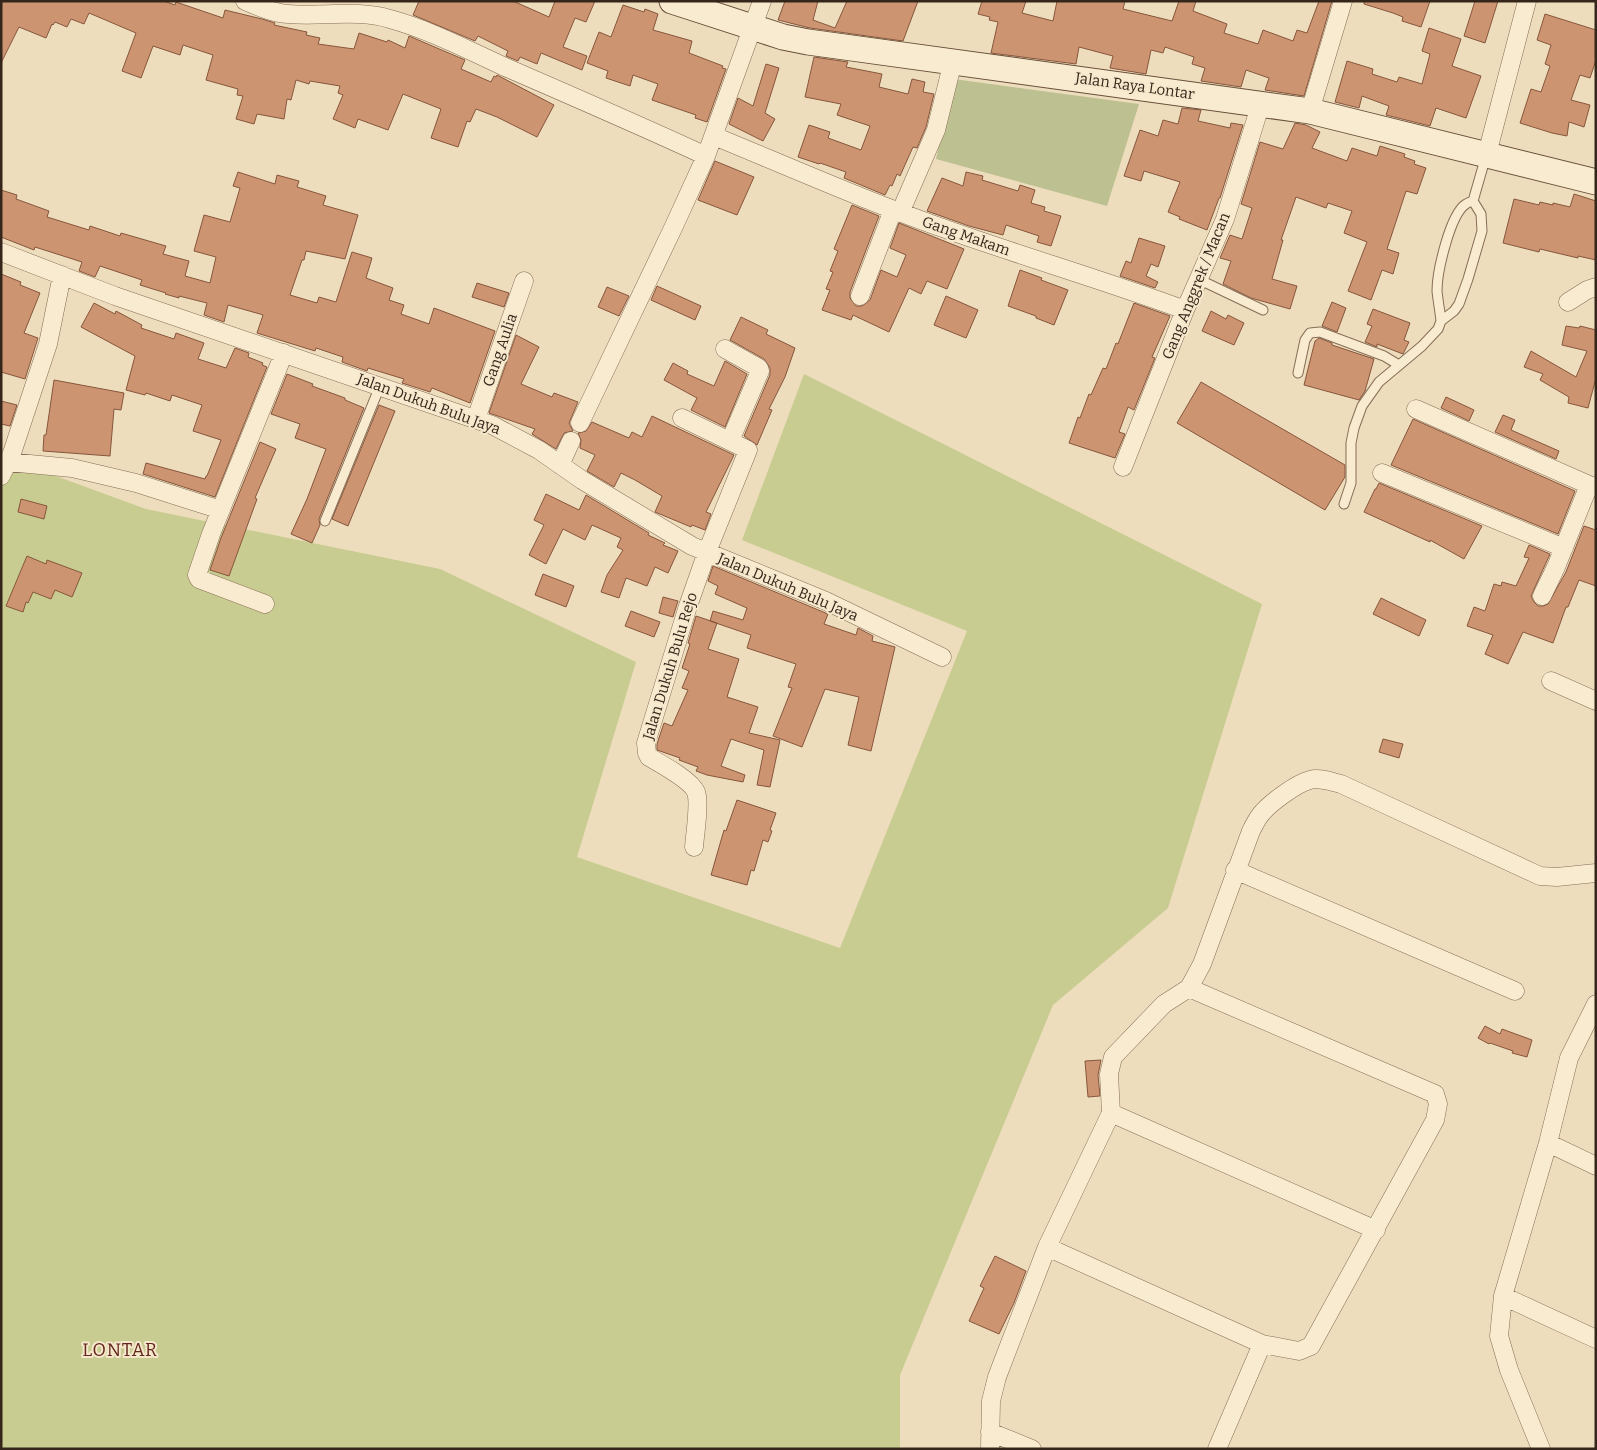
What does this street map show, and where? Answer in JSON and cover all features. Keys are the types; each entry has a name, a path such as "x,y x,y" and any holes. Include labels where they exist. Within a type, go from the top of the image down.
{"street":[{"name":"Jalan Raya Lontar","path":"672,1 783,38 1310,111 1596,182"},
{"path":"580,423 706,156 754,28 762,1"},
{"path":"1310,111 1343,1"},
{"path":"1487,154 1527,1"},
{"path":"255,3 287,14 356,13 392,19 438,37 706,156"},
{"path":"860,296 897,211 934,136 953,61"},
{"name":"Gang Anggrek / Macan","path":"1123,467 1185,310 1225,219 1262,103"},
{"name":"Gang Makam","path":"714,136 897,211 1070,272 1138,292 1185,310"},
{"name":"Jalan Dukuh Bulu Jaya","path":"1,252 115,296 492,425 516,437 582,480 692,546 826,601 942,658"},
{"path":"62,275 48,344 5,469 72,468 136,483 221,510"},
{"name":"Gang Aulia","path":"476,419 524,281"},
{"path":"1568,302 1587,290 1596,287"},
{"path":"725,349 759,368 760,372 730,441"},
{"path":"265,604 198,577 198,572 284,353"},
{"path":"1416,410 1593,486 1542,596"},
{"path":"682,418 746,448 748,453 707,552"},
{"path":"560,465 572,441"},
{"path":"1382,473 1564,548"},
{"name":"Jalan Dukuh Bulu Rejo","path":"694,847 696,792 689,783 649,757 646,744 688,606 707,552"},
{"path":"1551,681 1596,701"},
{"path":"1032,1449 990,1440 991,1401 997,1377 1047,1248 1110,1113 1109,1074 1114,1057 1164,1004 1189,988 1202,964 1250,830 1262,813 1276,800 1310,780 1323,780 1341,784 1540,876 1557,877 1596,872"},
{"path":"1235,870 1515,991"},
{"path":"1047,1248 1262,1344 1300,1351 1311,1346 1376,1230 1435,1120 1438,1104 1435,1094 1189,988"},
{"path":"1541,1449 1509,1370 1499,1336 1503,1296 1548,1143 1569,1058 1596,1004"},
{"path":"1110,1113 1376,1230"},
{"path":"1548,1143 1596,1166"},
{"path":"1503,1296 1596,1340"},
{"path":"1217,1449 1262,1344"}],"lane":[{"path":"1441,321 1454,311 1459,304 1482,231 1481,214 1473,201 1487,154"},
{"path":"1344,504 1351,483 1351,444 1354,428 1362,406 1379,382 1426,342 1438,329 1441,321 1437,289 1443,252 1447,238 1462,208 1473,201"},
{"path":"1198,279 1262,310"},
{"path":"1298,373 1305,340 1310,333 1320,332 1384,356 1399,365"},
{"path":"325,521 380,386"}],"green space":[{"path":"954,79 1139,104 1107,206 936,159"},
{"path":"804,374 1262,604 1168,908 1053,1005 900,1375 900,1449 1,1449 1,456 146,509 440,569 636,662 577,857 840,948 967,631 742,540"}],"building":[{"path":"1,1 164,1 175,5 176,2 223,18 225,10 262,19 275,23 274,25 307,32 306,35 320,38 318,44 354,49 359,33 387,42 388,40 405,48 409,36 465,60 461,69 491,82 494,76 496,77 497,75 554,105 537,137 476,109 470,122 467,121 458,147 431,138 441,109 403,94 388,130 358,119 355,128 333,119 343,95 338,93 340,86 310,81 309,84 296,80 291,100 287,99 284,119 257,114 254,124 236,119 243,96 237,95 238,89 206,80 213,55 183,45 180,55 153,46 141,78 122,71 136,33 89,13 84,24 71,19 67,27 55,22 52,24 46,38 19,27 1,63"},
{"path":"419,1 513,1 549,17 555,1 595,1 586,22 575,18 563,47 587,56 582,70 541,53 537,64 520,57 518,61 506,56 508,51 478,36 475,41 413,15"},
{"path":"785,1 818,1 813,20 835,28 847,1 918,1 903,41 810,28 778,20"},
{"path":"982,1 1026,1 1022,13 1053,21 1057,1 1125,1 1123,9 1172,21 1179,1 1196,1 1193,11 1227,24 1224,33 1258,44 1263,30 1293,41 1297,30 1307,33 1319,1 1332,1 1304,96 1265,90 1269,78 1246,70 1241,87 1201,81 1205,68 1192,64 1194,57 1165,47 1163,53 1151,50 1146,74 1110,68 1113,56 1079,47 1076,64 991,53 998,22 989,20 990,17 978,14"},
{"path":"1364,1 1430,1 1421,27 1402,21 1403,17 1364,4"},
{"path":"1475,1 1498,1 1485,43 1464,36"},
{"path":"623,5 644,12 645,9 658,14 653,30 692,41 689,53 723,66 722,68 726,69 707,122 695,118 696,115 652,100 658,84 633,75 630,86 606,78 608,71 587,63 599,32 611,37"},
{"path":"1545,14 1596,30 1596,60 1590,78 1580,75 1571,100 1590,105 1584,127 1569,122 1567,136 1520,123 1531,89 1541,92 1550,66 1545,64 1551,45 1537,40"},
{"path":"1429,28 1461,39 1452,66 1481,76 1466,118 1436,108 1430,126 1386,115 1389,106 1362,96 1359,108 1335,102 1347,61 1373,69 1372,74 1397,82 1399,77 1422,84 1430,54 1422,51"},
{"path":"814,57 848,62 846,67 882,74 879,87 908,94 912,79 925,82 923,92 934,94 926,127 917,148 913,147 900,176 897,174 892,186 890,185 885,195 844,178 846,172 798,157 809,125 830,132 828,138 861,150 870,126 837,115 841,104 805,97"},
{"path":"766,64 779,68 765,113 775,119 763,141 729,124 738,98 753,106"},
{"path":"1182,108 1201,110 1198,121 1230,128 1231,123 1243,125 1220,198 1207,230 1179,219 1180,217 1168,212 1180,182 1144,171 1141,181 1124,176 1140,130 1158,136 1163,120 1178,124"},
{"path":"1295,123 1306,125 1320,132 1312,148 1347,161 1352,148 1377,156 1380,146 1405,154 1404,157 1415,161 1414,164 1426,168 1417,194 1406,191 1387,249 1399,253 1393,274 1382,270 1371,300 1348,291 1367,242 1344,233 1352,211 1328,203 1326,208 1296,197 1281,240 1283,240 1272,279 1297,286 1290,309 1251,298 1223,284 1231,261 1220,258 1230,235 1242,239 1252,208 1241,204 1260,142 1283,149"},
{"path":"715,161 754,177 737,215 698,200"},
{"path":"238,172 275,184 277,175 299,181 297,187 326,196 323,205 358,215 345,259 306,251 290,295 317,303 319,297 336,302 352,252 372,258 366,278 393,288 389,300 404,305 401,314 429,324 434,308 495,331 470,403 432,388 430,392 402,383 404,379 368,368 367,371 342,362 343,357 316,348 315,351 257,333 263,315 228,305 224,322 204,315 207,303 165,294 140,285 142,280 100,266 95,277 79,271 82,262 35,247 34,250 1,237 1,190 17,195 16,199 49,211 47,217 89,230 90,226 120,236 121,233 166,246 163,254 189,261 185,276 210,283 216,257 194,251 204,215 230,222 240,188 233,186"},
{"path":"966,172 983,176 982,180 1018,191 1020,185 1035,190 1031,203 1045,207 1044,211 1061,216 1051,246 1037,242 1039,236 1006,225 1003,235 969,226 927,211 942,178 963,186"},
{"path":"1574,194 1596,201 1596,260 1578,256 1578,258 1540,249 1539,252 1503,243 1514,199 1539,205 1540,202 1570,207"},
{"path":"852,205 879,216 850,292 850,298 856,306 862,306 870,300 881,270 897,277 906,255 890,248 899,223 964,249 947,289 927,281 921,294 909,288 889,332 853,315 851,320 822,310 830,290 826,289 833,272 830,271 838,251 834,249"},
{"path":"1139,238 1165,246 1158,267 1151,264 1146,276 1158,282 1155,288 1120,276 1126,261 1131,263"},
{"path":"1020,270 1068,290 1054,325 1008,306"},
{"path":"1,274 21,282 20,285 40,293 24,333 38,338 25,379 1,372"},
{"path":"477,283 509,293 504,307 472,297"},
{"path":"657,286 701,306 695,320 651,300"},
{"path":"607,287 629,296 619,316 598,307"},
{"path":"946,296 978,310 966,338 934,325"},
{"path":"1332,302 1346,308 1337,332 1322,326"},
{"path":"94,303 115,314 116,311 142,325 141,328 174,339 176,333 204,343 198,359 226,368 235,348 249,353 248,357 263,363 262,365 267,367 215,497 143,474 146,463 205,479 221,440 193,431 202,405 172,395 170,401 146,393 145,395 126,390 135,356 81,327"},
{"path":"1134,303 1170,316 1152,357 1155,358 1134,410 1128,407 1119,432 1125,434 1115,458 1069,443 1078,417 1080,418 1089,394 1091,395 1103,368 1106,369"},
{"path":"1373,309 1410,323 1404,340 1409,342 1403,354 1377,344 1377,347 1365,342 1372,326 1367,324"},
{"path":"1211,311 1226,319 1228,315 1244,323 1234,345 1202,331"},
{"path":"741,317 768,330 766,334 795,348 785,377 769,409 772,410 757,445 744,436 770,375 770,368 764,359 730,340"},
{"path":"1566,326 1579,328 1580,326 1596,330 1596,378 1588,408 1568,403 1569,397 1540,380 1543,374 1524,367 1531,351 1576,377 1587,351 1562,345"},
{"path":"516,335 539,347 521,384 552,397 554,393 578,402 569,423 573,431 564,433 556,449 532,434 535,429 489,413"},
{"path":"1319,338 1332,343 1332,345 1374,359 1365,391 1359,400 1304,385 1315,341"},
{"path":"725,361 747,374 725,427 691,410 697,398 664,380 673,363 688,371 687,374 714,386"},
{"path":"287,374 364,408 319,519 320,525 312,543 291,534 326,449 295,438 300,424 271,414"},
{"path":"54,380 124,393 121,410 114,409 110,456 43,451"},
{"path":"1201,382 1345,465 1345,477 1325,510 1177,423"},
{"path":"1446,397 1474,410 1469,421 1441,408"},
{"path":"1,401 17,405 10,426 1,424"},
{"path":"379,405 395,411 348,526 332,519"},
{"path":"1503,415 1515,420 1511,430 1559,451 1556,459 1495,432"},
{"path":"652,416 734,455 706,512 711,514 705,530 692,525 691,527 655,512 662,496 621,473 614,487 587,471 595,455 580,448 581,440 578,433 586,431 592,422 629,438 632,432 642,437"},
{"path":"1413,419 1575,491 1558,534 1391,465"},
{"path":"260,442 276,449 255,498 257,499 229,576 210,570"},
{"path":"1379,483 1482,526 1464,559 1430,540 1430,542 1364,512"},
{"path":"546,494 579,510 586,495 649,533 648,535 665,543 663,545 678,551 668,573 655,567 647,586 626,578 619,598 601,592 607,575 623,550 617,547 621,538 592,525 585,540 563,529 546,564 529,555 544,525 534,520"},
{"path":"21,499 47,506 44,519 18,512"},
{"path":"1584,526 1596,530 1596,586 1579,580 1568,607 1566,607 1553,643 1523,632 1508,664 1485,654 1493,635 1467,626 1474,607 1485,611 1494,584 1501,586 1502,582 1516,586 1529,558 1524,557 1529,545 1550,554 1531,596 1538,606 1548,604 1566,572"},
{"path":"27,556 46,564 47,560 82,573 72,597 55,590 51,599 33,592 28,603 26,602 23,612 6,606"},
{"path":"713,566 828,614 824,624 856,635 858,628 873,636 872,641 895,647 871,751 848,745 859,697 825,689 802,747 773,736 792,688 788,687 796,664 747,648 751,635 710,621 713,611 743,620 747,608 715,594 718,586 708,581"},
{"path":"543,574 574,586 566,607 535,595"},
{"path":"663,597 678,601 673,617 659,613"},
{"path":"1381,598 1426,620 1419,636 1373,614"},
{"path":"631,611 660,622 654,637 625,626"},
{"path":"696,616 717,623 708,649 739,659 727,697 758,707 749,733 780,740 770,787 757,785 764,750 731,739 721,766 745,775 743,782 696,771 698,767 657,750 657,744 664,723 672,726 688,690 682,688 689,671 682,668"},
{"path":"1383,739 1403,744 1399,758 1379,752"},
{"path":"737,800 776,813 768,842 763,840 754,871 751,870 747,885 711,875 724,830 726,831"},
{"path":"1485,1026 1500,1034 1502,1029 1532,1040 1527,1057 1512,1053 1513,1051 1489,1044 1478,1038"},
{"path":"1101,1060 1098,1075 1100,1096 1088,1097 1085,1061"},
{"path":"995,1256 1026,1271 1014,1303 999,1334 969,1321 984,1288 980,1286"}],"district":[{"name":"LONTAR","path":"120,1350"}]}
